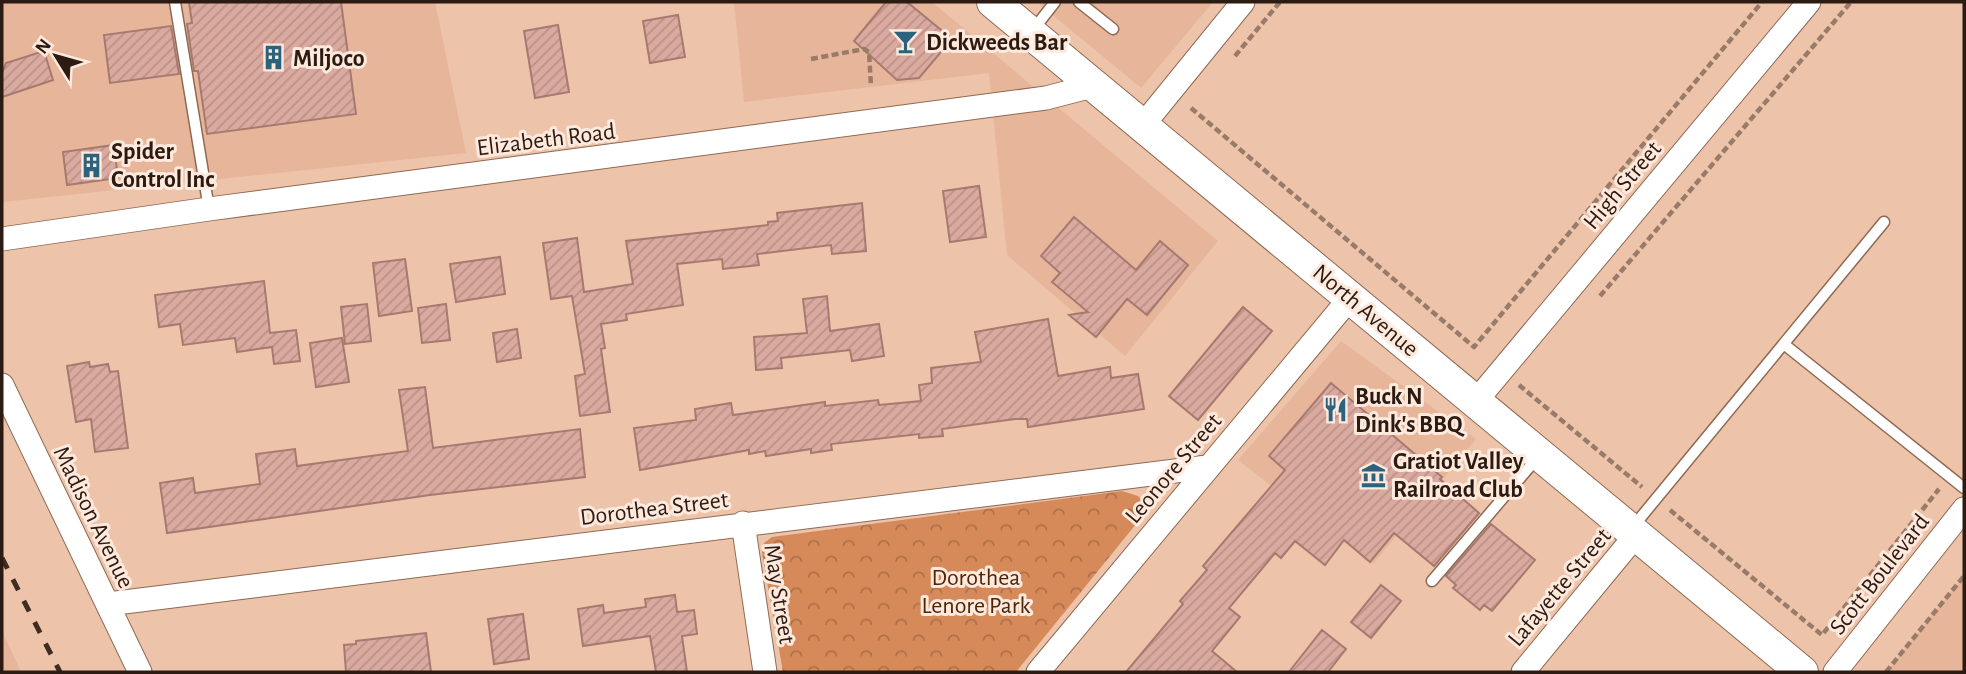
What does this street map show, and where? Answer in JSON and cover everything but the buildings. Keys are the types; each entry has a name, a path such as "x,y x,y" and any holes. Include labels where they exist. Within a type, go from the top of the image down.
{"main road":[{"name":"North Avenue","path":"993,2 1802,672"}],"street":[{"path":"1143,125 1242,2"},
{"name":"High Street","path":"1476,401 1809,2"},
{"name":"Elizabeth Road","path":"2,239 209,209 1036,100 1096,85"},
{"name":"Leonore Street","path":"1038,672 1350,298"},
{"name":"Madison Avenue","path":"2,385 140,672"},
{"name":"Dorothea Street","path":"108,604 1207,467"},
{"name":"Scott Boulevard","path":"1835,672 1964,509"},
{"name":"May Street","path":"743,523 765,672"},
{"name":"Lafayette Street","path":"1523,672 1633,533"}],"lane":[{"path":"176,2 209,209"},
{"path":"1031,33 1055,2"},
{"path":"1079,2 1113,29"},
{"path":"1633,533 1884,222"},
{"path":"1785,345 1964,488"},
{"path":"1432,581 1539,455"}],"path":[{"path":"1190,110 1474,347 1762,2"},
{"path":"1593,304 1851,2"},
{"path":"811,59 864,49 869,52 871,86"},
{"path":"1521,387 1530,377"},
{"path":"1822,635 1950,477"},
{"path":"1886,672 1964,576"}],"shaded area":[{"path":"2,2 435,2 466,153 2,202"},
{"path":"734,2 932,2 1218,241 1125,356 1007,255 989,73 744,102"},
{"path":"1037,2 1213,2 1141,88"},
{"path":"1341,341 1476,439 1373,564 1238,460"},
{"path":"1964,576 1964,672 1886,672"},
{"path":"2,631 21,672 2,672"}],"green space":[{"name":"Dorothea Lenore Park","path":"1122,491 1138,496 1147,506 1145,513 1016,672 783,672 762,553 764,543 772,537"}],"railway":[{"path":"2,558 60,672"}],"place":[{"name":"Dickweeds Bar","path":"906,42"},
{"name":"Miljoco","path":"273,58"},
{"name":"Spider Control Inc","path":"91,165"},
{"name":"Buck N Dink's BBQ","path":"1335,410"},
{"name":"Gratiot Valley Railroad Club","path":"1373,475"}]}
